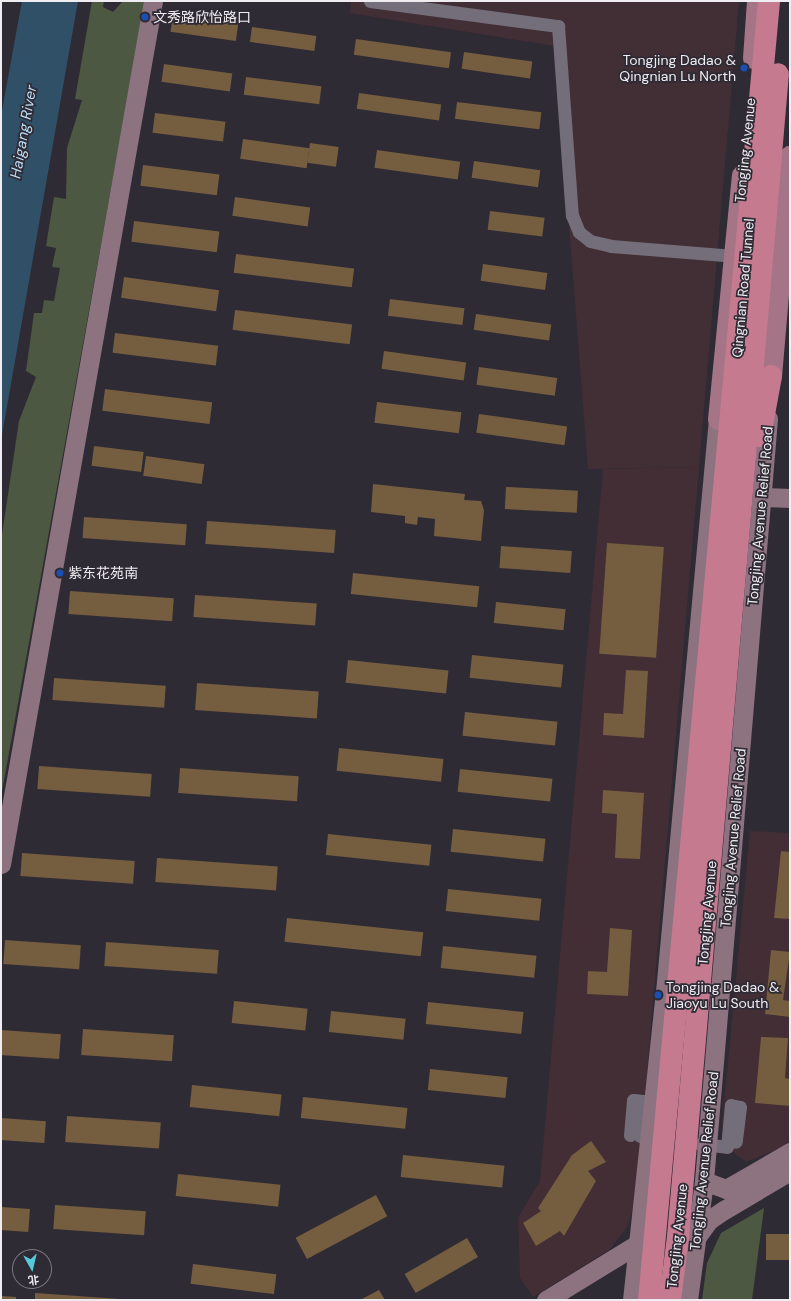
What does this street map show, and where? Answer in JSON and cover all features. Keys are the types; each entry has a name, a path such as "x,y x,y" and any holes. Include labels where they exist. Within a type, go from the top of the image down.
{"highway":[{"name":"Qingnian Road Tunnel","path":"726,574 769,1"},
{"name":"Qingnian Road Tunnel","path":"726,574 784,1"},
{"path":"726,574 771,376"},
{"path":"718,419 726,574"},
{"name":"Tongjing Avenue","path":"649,1300 726,574"},
{"name":"Tongjing Avenue","path":"670,1300 678,1237 726,574"}],"main road":[{"name":"Tongjing Avenue","path":"718,419 757,1"},
{"path":"771,376 787,216 790,156"}],"street":[{"path":"1,864 153,1"},
{"path":"370,1 558,26 572,215 579,232 590,241 611,246 734,256"},
{"name":"Tongjing Avenue Relief Road","path":"688,1300 704,1181 764,497 771,376"},
{"path":"632,1300 638,1251 718,419"},
{"path":"764,497 790,498"},
{"path":"630,1135 633,1100 643,1101 640,1136 727,1147 731,1105 740,1106 736,1142"},
{"path":"704,1181 726,1189 790,1152"},
{"path":"696,1238 709,1220 790,1171"},
{"path":"546,1300 638,1251"},
{"path":"571,1300 638,1251"}],"shaded area":[{"path":"351,1 739,1 699,467 588,469 555,46 350,13"},
{"path":"699,467 636,1199 627,1227 609,1250 533,1297 520,1278 518,1218 540,1181 603,469"},
{"path":"750,831 790,833 790,1144 746,1162 732,1151 722,1125"}],"green space":[{"path":"92,1 104,1 103,7 113,12 123,1 145,1 1,797 1,541 19,421 36,377 26,371 34,313 42,313 44,300 54,301 60,268 52,267 56,248 46,246 54,197 66,199 67,148 82,100 75,99"},
{"path":"764,1208 752,1300 702,1300 707,1263 721,1233"}],"water":[{"name":"Haigang River","path":"22,1 78,1 1,441 1,116"}],"building":[{"path":"173,14 238,23 236,41 170,32"},
{"path":"252,27 316,36 314,51 250,42"},
{"path":"356,39 451,52 449,68 354,55"},
{"path":"464,52 532,62 530,78 462,69"},
{"path":"164,64 232,74 230,91 161,82"},
{"path":"246,77 321,86 319,104 244,95"},
{"path":"359,93 441,105 439,120 357,109"},
{"path":"457,102 541,112 539,129 455,119"},
{"path":"155,113 225,122 223,142 153,133"},
{"path":"243,139 309,148 307,168 240,159"},
{"path":"310,143 339,147 336,167 307,163"},
{"path":"377,150 460,162 458,180 374,168"},
{"path":"474,161 540,170 538,187 472,178"},
{"path":"143,165 219,174 217,195 140,186"},
{"path":"235,197 310,208 308,226 232,216"},
{"path":"490,211 545,218 542,237 488,230"},
{"path":"134,221 219,231 217,252 131,242"},
{"path":"236,254 354,269 352,287 234,273"},
{"path":"483,264 547,273 545,290 481,281"},
{"path":"124,277 219,290 216,311 121,298"},
{"path":"390,299 464,308 462,325 388,316"},
{"path":"235,310 352,324 350,344 233,330"},
{"path":"476,314 551,325 549,340 474,330"},
{"path":"115,333 218,346 216,366 113,353"},
{"path":"384,351 466,363 464,380 381,369"},
{"path":"479,367 557,378 555,396 476,385"},
{"path":"105,389 212,402 210,424 102,411"},
{"path":"377,402 461,412 459,433 374,423"},
{"path":"479,414 567,426 564,445 476,433"},
{"path":"94,446 144,452 141,472 92,466"},
{"path":"146,456 204,464 202,484 143,476"},
{"path":"373,484 465,494 464,500 481,501 484,510 481,541 434,536 435,519 418,517 417,525 405,523 405,516 371,512"},
{"path":"506,487 578,491 577,513 505,509"},
{"path":"84,517 187,524 185,545 83,538"},
{"path":"207,521 336,530 334,553 205,544"},
{"path":"607,543 664,547 656,658 599,654"},
{"path":"501,546 572,551 570,573 499,568"},
{"path":"353,573 479,586 477,607 351,594"},
{"path":"70,591 174,598 172,621 68,614"},
{"path":"195,595 317,604 315,625 193,617"},
{"path":"496,602 566,609 563,630 494,623"},
{"path":"472,655 563,665 561,687 470,678"},
{"path":"348,660 448,671 446,693 346,683"},
{"path":"626,670 648,671 644,738 603,735 604,713 623,714"},
{"path":"54,678 166,686 164,708 52,700"},
{"path":"197,683 319,692 317,718 195,710"},
{"path":"465,712 557,722 555,746 462,736"},
{"path":"339,748 443,759 441,782 337,771"},
{"path":"39,766 152,774 150,797 37,789"},
{"path":"180,768 299,776 297,801 178,793"},
{"path":"460,769 552,779 550,802 458,792"},
{"path":"603,790 644,793 640,859 615,858 617,814 602,813"},
{"path":"453,829 545,839 543,862 451,852"},
{"path":"328,834 431,845 429,866 326,855"},
{"path":"781,851 790,852 790,919 774,918"},
{"path":"22,853 135,861 133,884 20,876"},
{"path":"157,858 278,866 276,890 155,882"},
{"path":"448,889 541,899 539,921 446,911"},
{"path":"287,918 423,932 421,956 284,942"},
{"path":"610,928 632,930 628,996 587,994 588,971 607,972"},
{"path":"5,940 81,945 79,969 3,964"},
{"path":"106,942 219,950 217,974 104,966"},
{"path":"443,946 536,956 534,978 441,968"},
{"path":"771,950 790,952 783,1000 790,1001 790,1017 765,1014"},
{"path":"234,1001 308,1009 305,1031 232,1023"},
{"path":"428,1002 523,1012 521,1034 426,1024"},
{"path":"331,1011 406,1019 403,1040 329,1032"},
{"path":"83,1029 174,1035 172,1061 81,1055"},
{"path":"1,1030 61,1034 59,1059 1,1055"},
{"path":"761,1037 788,1038 785,1078 790,1079 790,1106 755,1103"},
{"path":"430,1069 508,1077 505,1098 428,1090"},
{"path":"192,1085 282,1094 279,1116 190,1107"},
{"path":"303,1097 407,1108 405,1129 301,1118"},
{"path":"67,1116 161,1123 159,1148 65,1142"},
{"path":"1,1118 46,1121 44,1143 1,1140"},
{"path":"591,1141 606,1162 588,1171 596,1181 564,1236 560,1231 536,1246 523,1223 541,1211 538,1208 572,1155"},
{"path":"403,1155 504,1166 502,1188 401,1177"},
{"path":"178,1174 280,1185 278,1207 176,1196"},
{"path":"376,1195 387,1216 307,1259 296,1238"},
{"path":"55,1205 146,1211 144,1235 53,1229"},
{"path":"1,1207 30,1209 28,1232 1,1230"},
{"path":"766,1234 790,1234 790,1260 766,1260"},
{"path":"467,1238 478,1257 416,1293 405,1274"},
{"path":"193,1264 276,1274 274,1294 191,1284"},
{"path":"379,1290 385,1300 360,1300"},
{"path":"35,1293 120,1299 120,1300 35,1300"},
{"path":"1,1296 16,1297 16,1300 1,1300"}],"place":[{"name":"文秀路欣怡路口","path":"145,17"},
{"name":"Tongjing Dadao & Qingnian Lu North","path":"744,68"},
{"name":"紫东花苑南","path":"60,573"},
{"name":"Tongjing Dadao & Jiaoyu Lu South","path":"658,995"}]}
